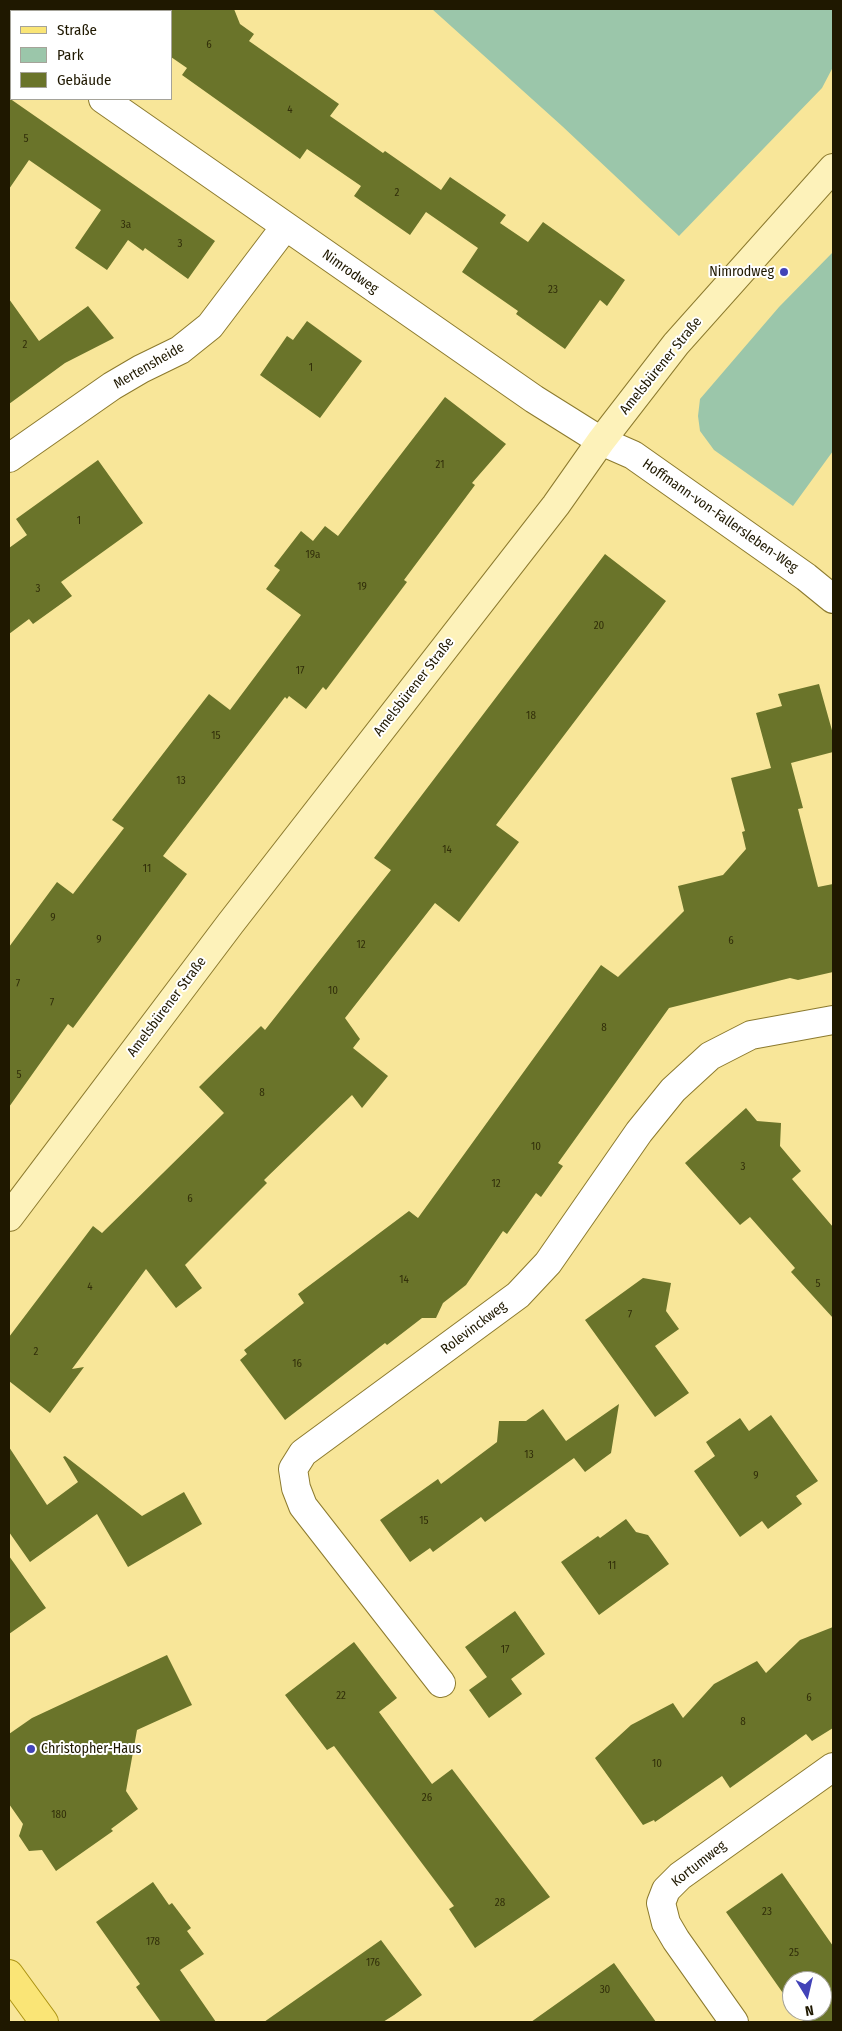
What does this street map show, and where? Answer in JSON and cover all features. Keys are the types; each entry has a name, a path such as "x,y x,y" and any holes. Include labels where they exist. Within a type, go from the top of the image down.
{"main road":[{"path":"9,1974 44,2022"}],"street":[{"name":"Nimrodweg","path":"104,100 526,394 601,441"},
{"name":"Amelsbürener Straße","path":"9,1217 230,924 556,505 601,441 676,344 833,168"},
{"name":"Mertensheide","path":"9,458 112,386 180,350 210,326 285,227"},
{"name":"Hoffmann-von-Fallersleben-Weg","path":"601,441 633,455 806,577 833,599"},
{"name":"Rolevinckweg","path":"441,1683 303,1506 296,1488 293,1468 303,1453 518,1294 548,1262 639,1132 673,1090 710,1056 751,1036 833,1020"},
{"name":"Kortumweg","path":"734,2022 666,1923 662,1903 666,1890 680,1876 833,1767"}],"green space":[{"path":"432,9 833,9 833,67 822,88 679,236 562,126"},
{"path":"833,252 833,451 793,506 714,450 700,431 698,416 700,399 779,307"}],"building":[{"path":"234,9 240,24 254,34 249,41 339,104 330,116 383,153 385,151 441,190 450,177 506,215 500,223 528,242 543,222 625,280 607,306 600,300 565,349 516,314 518,311 462,272 478,248 426,212 410,235 354,196 361,186 307,149 300,159 182,75 187,68 172,58 171,10"},
{"path":"9,98 215,241 188,279 145,248 143,251 128,240 107,270 75,248 101,210 29,160 9,189"},
{"path":"9,299 39,341 88,306 114,338 65,363 9,404"},
{"path":"307,321 362,361 320,418 260,375 287,336 293,340"},
{"path":"445,397 506,444 472,483 475,485 404,580 407,582 326,690 323,687 306,709 289,696 287,699 285,697 163,856 187,874 73,1028 68,1024 9,1107 9,947 57,882 73,894 124,828 112,820 209,694 230,710 301,615 266,589 280,570 274,566 301,531 313,541 325,526 338,536"},
{"path":"98,460 143,523 61,582 72,596 33,624 29,619 9,634 9,548 27,535 16,519"},
{"path":"605,554 666,601 496,825 519,842 459,922 435,903 345,1018 360,1039 353,1048 388,1076 362,1108 352,1095 264,1180 267,1183 185,1265 202,1288 176,1308 146,1269 72,1369 84,1367 50,1413 9,1381 9,1337 93,1226 102,1233 224,1113 199,1087 261,1026 265,1030 391,870 374,858"},
{"path":"819,684 833,734 833,752 791,763 803,808 798,809 818,887 833,884 833,972 798,980 790,978 669,1008 558,1163 563,1166 541,1197 536,1193 507,1234 503,1231 466,1285 443,1303 436,1318 422,1318 387,1345 385,1343 285,1420 240,1360 247,1354 244,1350 304,1303 298,1294 409,1211 418,1218 601,965 618,977 684,911 678,886 723,875 746,849 742,832 745,831 731,778 771,768 756,713 782,706 778,694"},
{"path":"746,1108 757,1121 781,1123 780,1146 801,1171 792,1179 833,1227 833,1318 791,1272 795,1268 750,1217 740,1225 685,1163"},
{"path":"643,1278 671,1283 666,1311 679,1329 655,1346 689,1393 655,1417 585,1320"},
{"path":"619,1404 611,1453 585,1472 574,1458 485,1522 481,1517 433,1552 430,1548 410,1562 380,1520 438,1479 441,1484 497,1442 499,1421 526,1421 543,1409 566,1441"},
{"path":"771,1415 818,1481 796,1496 802,1504 768,1529 762,1521 740,1537 694,1471 715,1456 706,1442 740,1418 749,1431"},
{"path":"9,1447 47,1505 78,1482 63,1457 65,1456 142,1516 184,1492 202,1524 128,1567 97,1514 30,1562 9,1532"},
{"path":"626,1519 636,1532 648,1535 669,1564 599,1615 561,1562 598,1536 600,1538"},
{"path":"9,1556 46,1608 9,1634"},
{"path":"515,1611 545,1654 511,1679 522,1694 489,1718 469,1690 487,1677 465,1647"},
{"path":"833,1627 833,1728 812,1741 806,1734 730,1788 722,1776 655,1822 654,1820 643,1825 595,1758 631,1725 673,1703 683,1718 714,1684 757,1661 766,1673 800,1640"},
{"path":"354,1642 397,1698 379,1712 432,1784 452,1769 550,1897 475,1948 449,1909 454,1906 334,1746 327,1750 285,1695"},
{"path":"167,1655 192,1705 137,1730 126,1791 138,1809 111,1829 113,1831 56,1871 42,1850 29,1851 19,1836 23,1824 9,1804 9,1734 32,1718"},
{"path":"782,1873 833,1946 833,2022 803,2021 832,2021 832,1971 782,1971 782,1992 726,1912"},
{"path":"153,1882 169,1905 172,1903 191,1928 187,1931 204,1954 180,1970 216,2022 161,2022 136,1987 140,1984 96,1922"},
{"path":"381,1940 422,1995 394,2015 383,2022 264,2022"},
{"path":"614,1963 656,2022 531,2022"}],"place":[{"name":"Nimrodweg","path":"784,272"},
{"name":"Christopher-Haus","path":"31,1749"}]}
